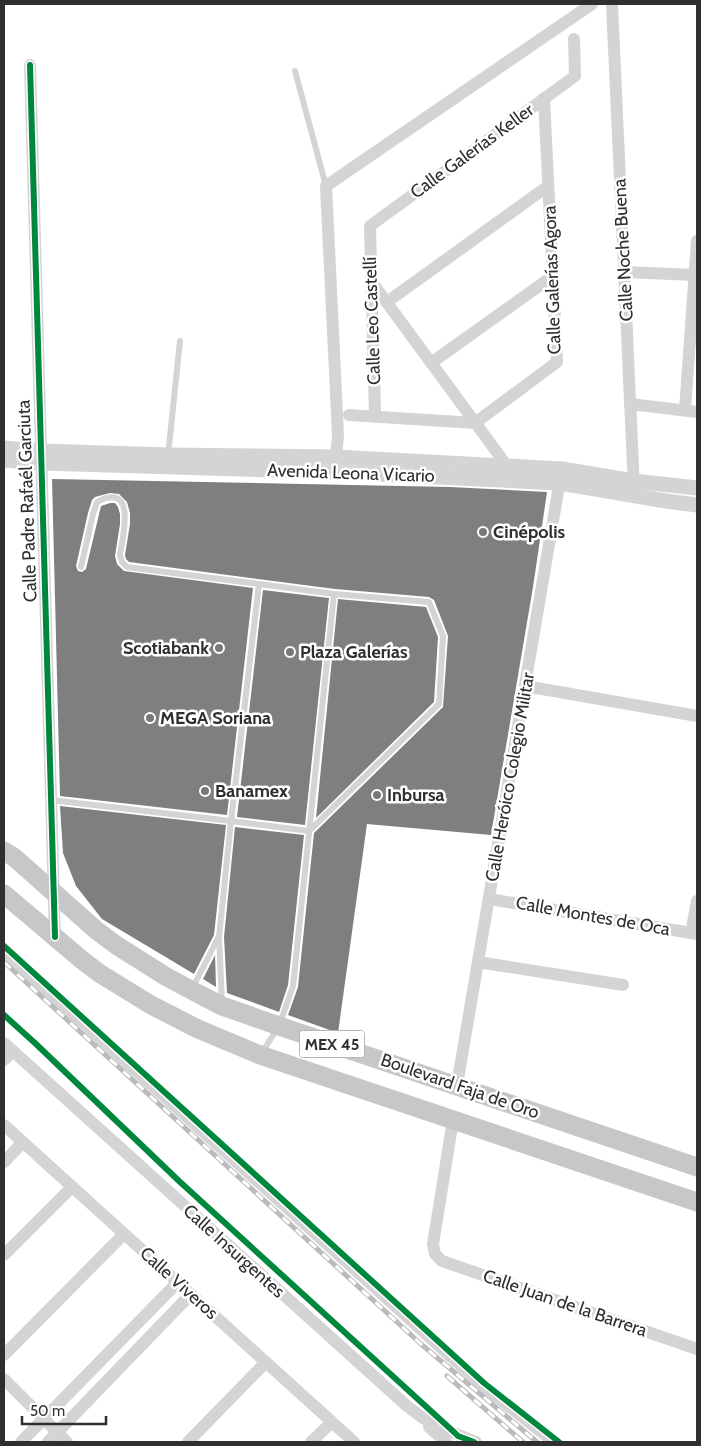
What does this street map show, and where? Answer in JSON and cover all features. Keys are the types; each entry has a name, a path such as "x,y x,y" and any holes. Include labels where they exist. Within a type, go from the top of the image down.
{"main road":[{"name":"Boulevard Faja de Oro","path":"4,851 15,858 96,930 124,950 222,1006 697,1167"},
{"name":"Boulevard Faja de Oro","path":"4,894 99,973 152,1005 198,1029 260,1055 697,1202"},
{"path":"82,960 91,954 96,942 96,930"}],"street":[{"path":"335,464 338,435 326,186 592,4"},
{"name":"Calle Noche Buena","path":"612,4 634,488"},
{"name":"Calle Galerías Keller","path":"370,226 576,76 574,39"},
{"name":"Calle Padre Rafaél Garciuta","path":"30,65 55,937"},
{"name":"Calle Galerías Agora","path":"475,423 557,362 544,98"},
{"path":"387,302 548,186"},
{"name":"Calle Leo Castellí","path":"370,226 375,415"},
{"path":"630,404 691,411 697,241"},
{"path":"624,272 695,275"},
{"path":"431,363 553,276"},
{"path":"371,281 507,466"},
{"path":"349,414 475,423"},
{"name":"Avenida Leona Vicario","path":"4,448 41,457"},
{"name":"Avenida Leona Vicario","path":"4,460 41,457 167,461 507,466 634,488 697,488"},
{"name":"Avenida Leona Vicario","path":"335,464 561,476"},
{"name":"Calle Heróico Colegio Militar","path":"457,1085 561,476"},
{"name":"Avenida Leona Vicario","path":"634,488 666,502 697,505"},
{"path":"525,686 697,716"},
{"name":"Calle Montes de Oca","path":"489,899 694,934"},
{"path":"694,934 697,902"},
{"path":"4,951 482,1385 554,1442"},
{"path":"478,962 623,986"},
{"name":"Calle Insurgentes","path":"7,1051 407,1406 439,1427 476,1442"},
{"name":"Calle Juan de la Barrera","path":"453,1120 433,1244 434,1254 442,1261 697,1349"},
{"name":"Calle Viveros","path":"4,1125 354,1442"},
{"path":"4,1162 23,1142"},
{"path":"4,1255 72,1186"},
{"path":"4,1355 124,1234"},
{"path":"21,1442 178,1282"},
{"path":"48,1442 191,1294"},
{"path":"188,1442 266,1362"},
{"path":"4,1379 67,1442"},
{"path":"407,1406 446,1442"},
{"path":"312,1442 332,1422"}],"lane":[{"path":"295,71 326,186"},
{"path":"167,461 180,341"},
{"path":"81,567 93,514 98,502 106,497 113,497 119,499 123,504 126,514 120,555 122,562 127,567 334,594 429,602 443,636 439,704 309,831"},
{"path":"222,1006 218,936 258,584"},
{"path":"260,1055 280,1026 292,986 334,594"},
{"path":"51,800 309,831"},
{"path":"191,990 218,936"}],"building":[{"path":"52,479 450,487 547,492 491,835 367,824 338,1033 288,1015 298,987 314,833 443,707 448,636 434,600 429,597 335,589 129,562 125,555 130,524 127,502 119,494 110,493 95,497 92,500 88,513 76,566 78,571 82,572 86,569 101,506 115,503 120,514 120,524 115,556 117,564 124,571 253,588 227,815 60,796"},
{"path":"263,590 329,598 305,825 237,817"},
{"path":"338,599 426,607 438,637 434,702 316,818"},
{"path":"60,806 226,825 214,935 194,974 102,919 76,886 63,853"},
{"path":"235,827 304,835 288,985 279,1012 227,993 224,937"},
{"path":"215,955 216,987 203,979"}],"railway":[{"path":"4,962 421,1344 537,1442"},
{"path":"447,1376 523,1442"}],"cycle path":[{"path":"30,65 55,937"},
{"path":"4,946 484,1383 559,1442"},
{"path":"4,1015 179,1181 458,1436 474,1442"}],"place":[{"name":"Cinépolis","path":"483,532"},
{"name":"Scotiabank","path":"219,648"},
{"name":"Plaza Galerías","path":"290,652"},
{"name":"MEGA Soriana","path":"150,718"},
{"name":"Banamex","path":"205,791"},
{"name":"Inbursa","path":"377,795"}]}
